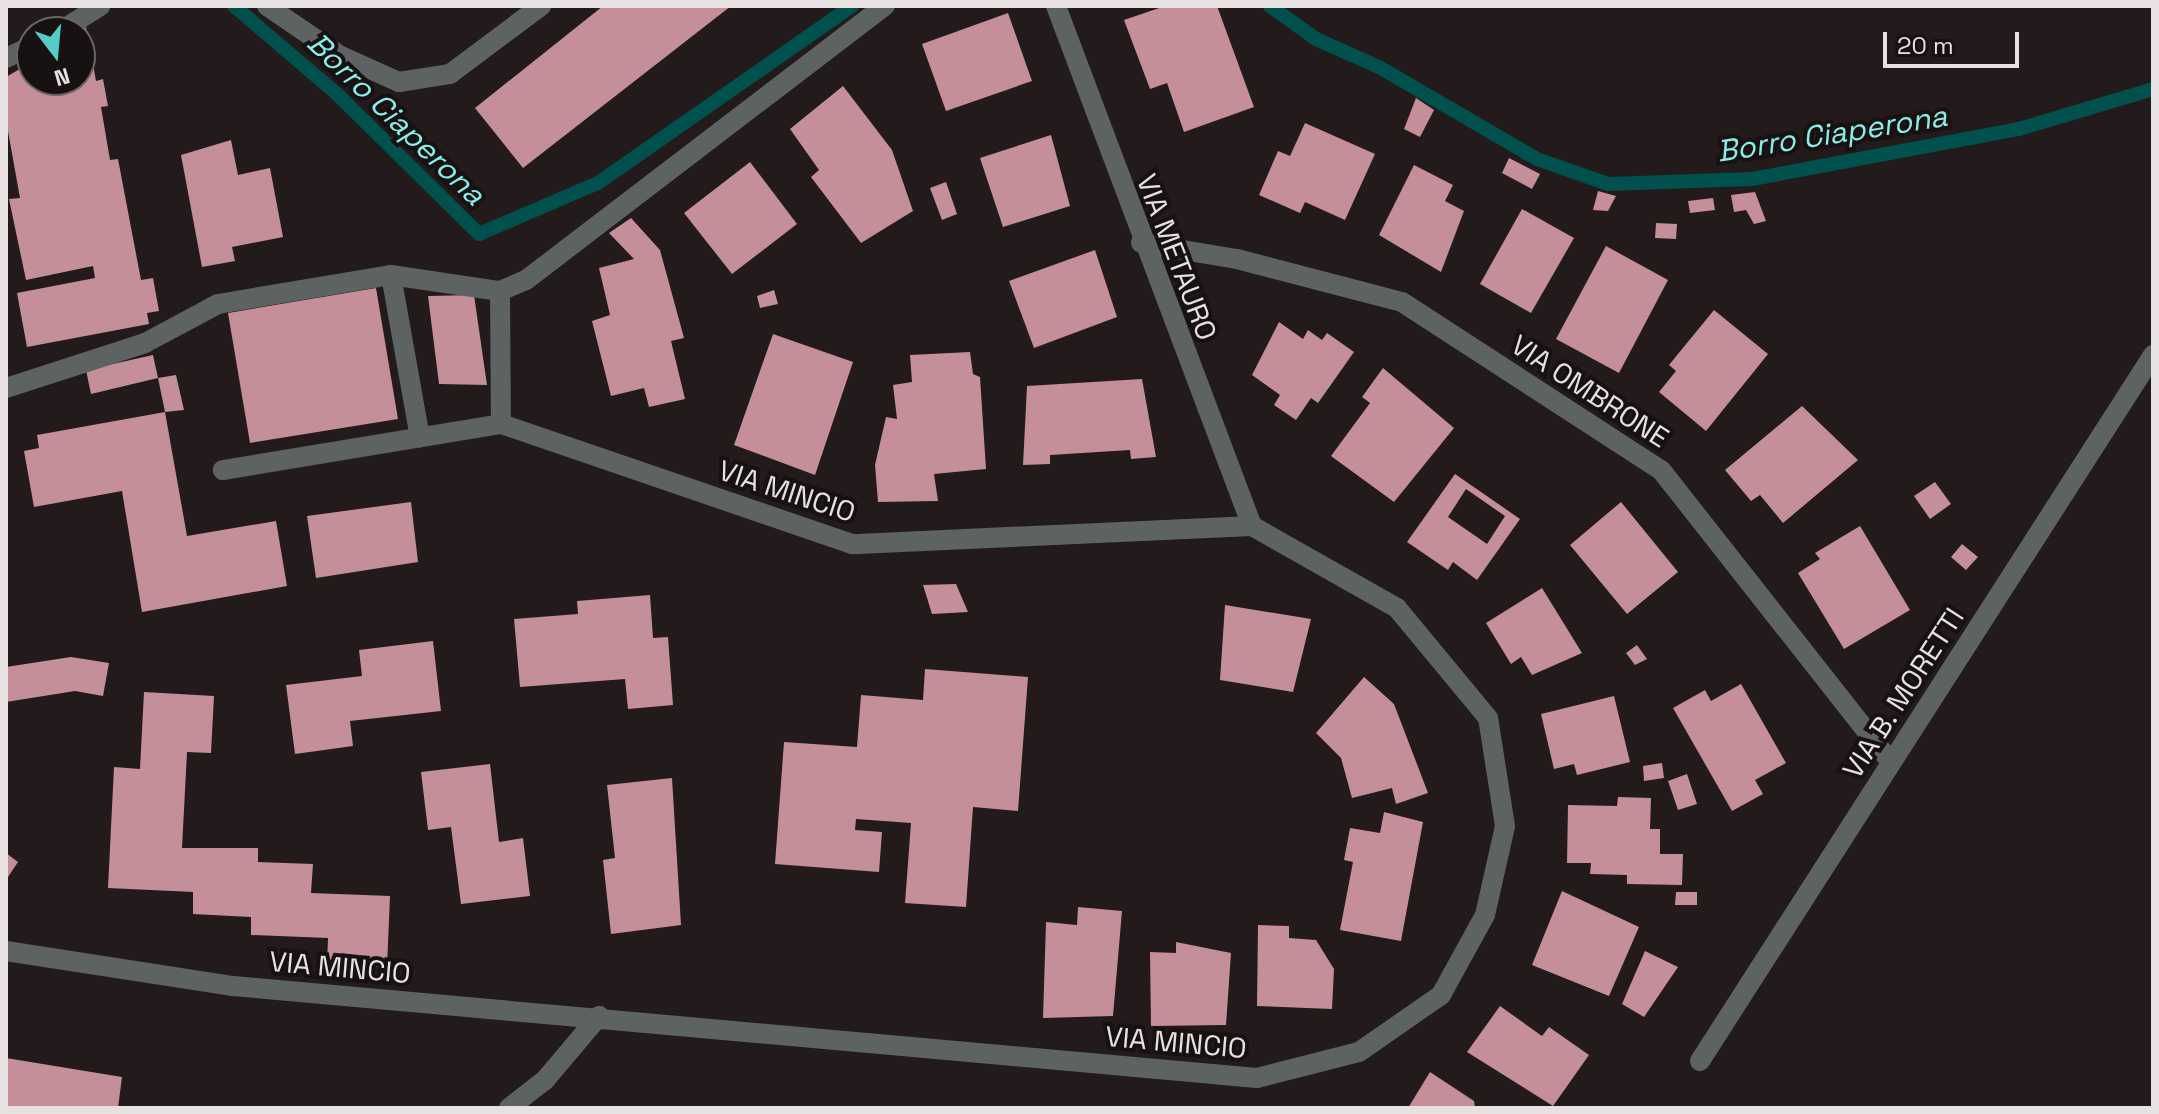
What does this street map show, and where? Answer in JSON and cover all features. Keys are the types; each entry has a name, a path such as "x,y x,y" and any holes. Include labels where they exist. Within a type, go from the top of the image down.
{"street":[{"path":"267,6 339,55 399,82 450,74 541,6"},
{"path":"6,388 145,343 218,304 391,275 500,291 526,280 885,6"},
{"name":"VIA METAURO","path":"1056,6 1141,243 1252,526"},
{"name":"VIA OMBRONE","path":"1141,243 1237,259 1402,302 1661,470 1891,762"},
{"path":"391,275 420,437"},
{"path":"500,291 501,424"},
{"name":"VIA B. MORETTI","path":"1700,1061 2153,355"},
{"name":"VIA MINCIO","path":"6,951 233,986 599,1016 1257,1078 1359,1052 1441,995 1485,915 1505,826 1488,718 1397,608 1252,526 852,544 501,424 223,470"},
{"path":"509,1108 545,1080 599,1016"}],"building":[{"path":"603,6 731,6 523,168 475,108"},
{"path":"1165,6 1217,6 1254,107 1184,132 1167,83 1150,89 1124,20"},
{"path":"1008,13 1032,81 946,111 922,44"},
{"path":"16,71 16,96 96,96 96,81 103,79 108,106 101,107 110,160 118,159 141,280 153,278 159,311 147,313 149,324 27,347 17,293 95,278 93,266 26,280 9,199 20,198 6,120 6,77"},
{"path":"843,86 892,150 913,211 861,243 811,177 819,170 790,129"},
{"path":"1416,98 1434,110 1420,137 1404,129"},
{"path":"1305,123 1375,154 1345,220 1305,202 1300,213 1259,195 1278,151 1290,156"},
{"path":"1051,135 1070,206 1003,227 980,158"},
{"path":"231,140 238,175 270,168 283,237 232,247 235,261 202,267 181,155"},
{"path":"1509,158 1540,174 1532,189 1502,173"},
{"path":"750,162 797,224 732,274 684,213"},
{"path":"1414,165 1453,185 1445,201 1464,211 1441,272 1379,235"},
{"path":"946,182 957,214 942,220 930,188"},
{"path":"1598,191 1616,196 1608,211 1593,210"},
{"path":"1755,192 1766,221 1754,224 1746,210 1734,212 1731,195"},
{"path":"1713,198 1715,210 1690,213 1688,201"},
{"path":"1522,209 1574,238 1531,313 1480,284"},
{"path":"631,218 660,250 684,338 671,341 685,399 649,407 644,388 611,396 592,321 610,315 599,268 634,259 609,233"},
{"path":"1656,223 1677,224 1676,239 1655,238"},
{"path":"1606,246 1668,280 1619,373 1556,339"},
{"path":"1095,250 1117,317 1034,348 1009,281"},
{"path":"376,288 398,419 250,443 228,313"},
{"path":"774,290 778,304 760,308 757,296"},
{"path":"474,295 487,385 439,384 428,296"},
{"path":"1714,310 1768,354 1706,431 1659,392 1676,371 1669,365"},
{"path":"1279,322 1303,339 1308,330 1322,340 1327,333 1354,352 1318,403 1311,398 1296,420 1274,405 1280,395 1252,375"},
{"path":"773,334 853,362 815,475 734,445"},
{"path":"970,352 973,374 980,377 986,469 934,474 938,501 878,502 875,465 886,417 897,419 893,385 912,382 910,355"},
{"path":"153,355 158,378 91,394 86,370"},
{"path":"1383,368 1454,428 1394,502 1331,456 1370,403 1362,397"},
{"path":"176,375 184,410 165,412 158,378"},
{"path":"1142,379 1156,457 1131,459 1130,450 1050,455 1050,464 1023,465 1027,386"},
{"path":"1802,406 1858,460 1783,523 1760,495 1751,501 1725,470"},
{"path":"165,412 187,536 276,521 287,586 142,612 122,491 34,507 24,451 39,448 37,435"},
{"path":"1455,474 1520,519 1477,580 1453,562 1448,570 1407,542","holes":["1466,489 1505,516 1487,544 1448,517"]},
{"path":"1935,482 1951,504 1930,519 1914,496"},
{"path":"411,502 418,562 316,578 307,516"},
{"path":"1621,502 1678,572 1627,614 1570,545"},
{"path":"1860,526 1910,610 1844,649 1798,573 1820,559 1815,553"},
{"path":"1962,544 1978,557 1966,570 1951,557"},
{"path":"956,584 968,612 932,614 923,585"},
{"path":"1542,588 1582,653 1532,675 1521,657 1511,664 1486,623"},
{"path":"650,595 653,638 668,637 673,705 628,709 625,679 520,687 514,619 578,614 577,601"},
{"path":"1225,605 1311,619 1293,692 1220,680"},
{"path":"433,641 441,711 350,721 353,746 295,754 286,685 362,676 359,650"},
{"path":"1637,645 1647,659 1635,665 1626,653"},
{"path":"71,657 109,663 103,696 75,691 6,702 6,667"},
{"path":"925,669 1028,677 1018,811 973,807 966,907 905,903 911,823 856,819 855,830 882,832 879,872 775,864 784,742 857,747 861,695 923,700"},
{"path":"1364,677 1394,704 1428,793 1396,804 1392,788 1352,798 1341,758 1316,733"},
{"path":"1741,684 1786,763 1755,780 1763,794 1732,811 1673,708 1705,690 1711,701"},
{"path":"144,692 214,696 211,753 187,752 182,848 258,848 258,862 313,864 311,893 390,896 387,967 327,964 328,938 251,935 251,917 193,914 193,892 108,888 114,767 140,769"},
{"path":"1614,696 1630,762 1577,775 1574,764 1554,769 1541,714"},
{"path":"1662,763 1664,778 1644,781 1643,766"},
{"path":"490,764 499,842 523,838 530,896 461,904 451,827 428,830 421,772"},
{"path":"1687,774 1697,804 1678,810 1668,781"},
{"path":"672,778 681,925 611,934 603,860 615,858 607,785"},
{"path":"1618,797 1651,798 1650,829 1660,829 1660,854 1683,854 1682,885 1627,884 1627,875 1590,874 1591,863 1567,863 1568,805 1617,806"},
{"path":"1384,812 1423,822 1401,941 1340,930 1353,862 1344,860 1350,828 1380,833"},
{"path":"6,853 18,862 6,880"},
{"path":"1562,891 1639,927 1609,996 1532,965"},
{"path":"1676,892 1697,892 1697,905 1675,905"},
{"path":"1078,907 1122,911 1113,1016 1043,1018 1046,922 1077,925"},
{"path":"1258,925 1289,926 1289,938 1316,940 1334,969 1332,1009 1257,1006"},
{"path":"1176,942 1231,953 1226,1025 1151,1026 1150,952 1176,953"},
{"path":"1645,951 1678,967 1644,1017 1622,1004"},
{"path":"1500,1006 1542,1036 1549,1027 1589,1055 1553,1106 1467,1052"},
{"path":"6,1058 122,1077 118,1108 6,1108"},
{"path":"1430,1072 1474,1101 1475,1108 1408,1108"}],"waterway":[{"name":"Borro Ciaperona","path":"234,6 336,93 479,234 598,183 852,6"},
{"name":"Borro Ciaperona","path":"1270,6 1316,39 1379,67 1537,159 1608,184 1752,179 2019,129 2153,89"}]}
